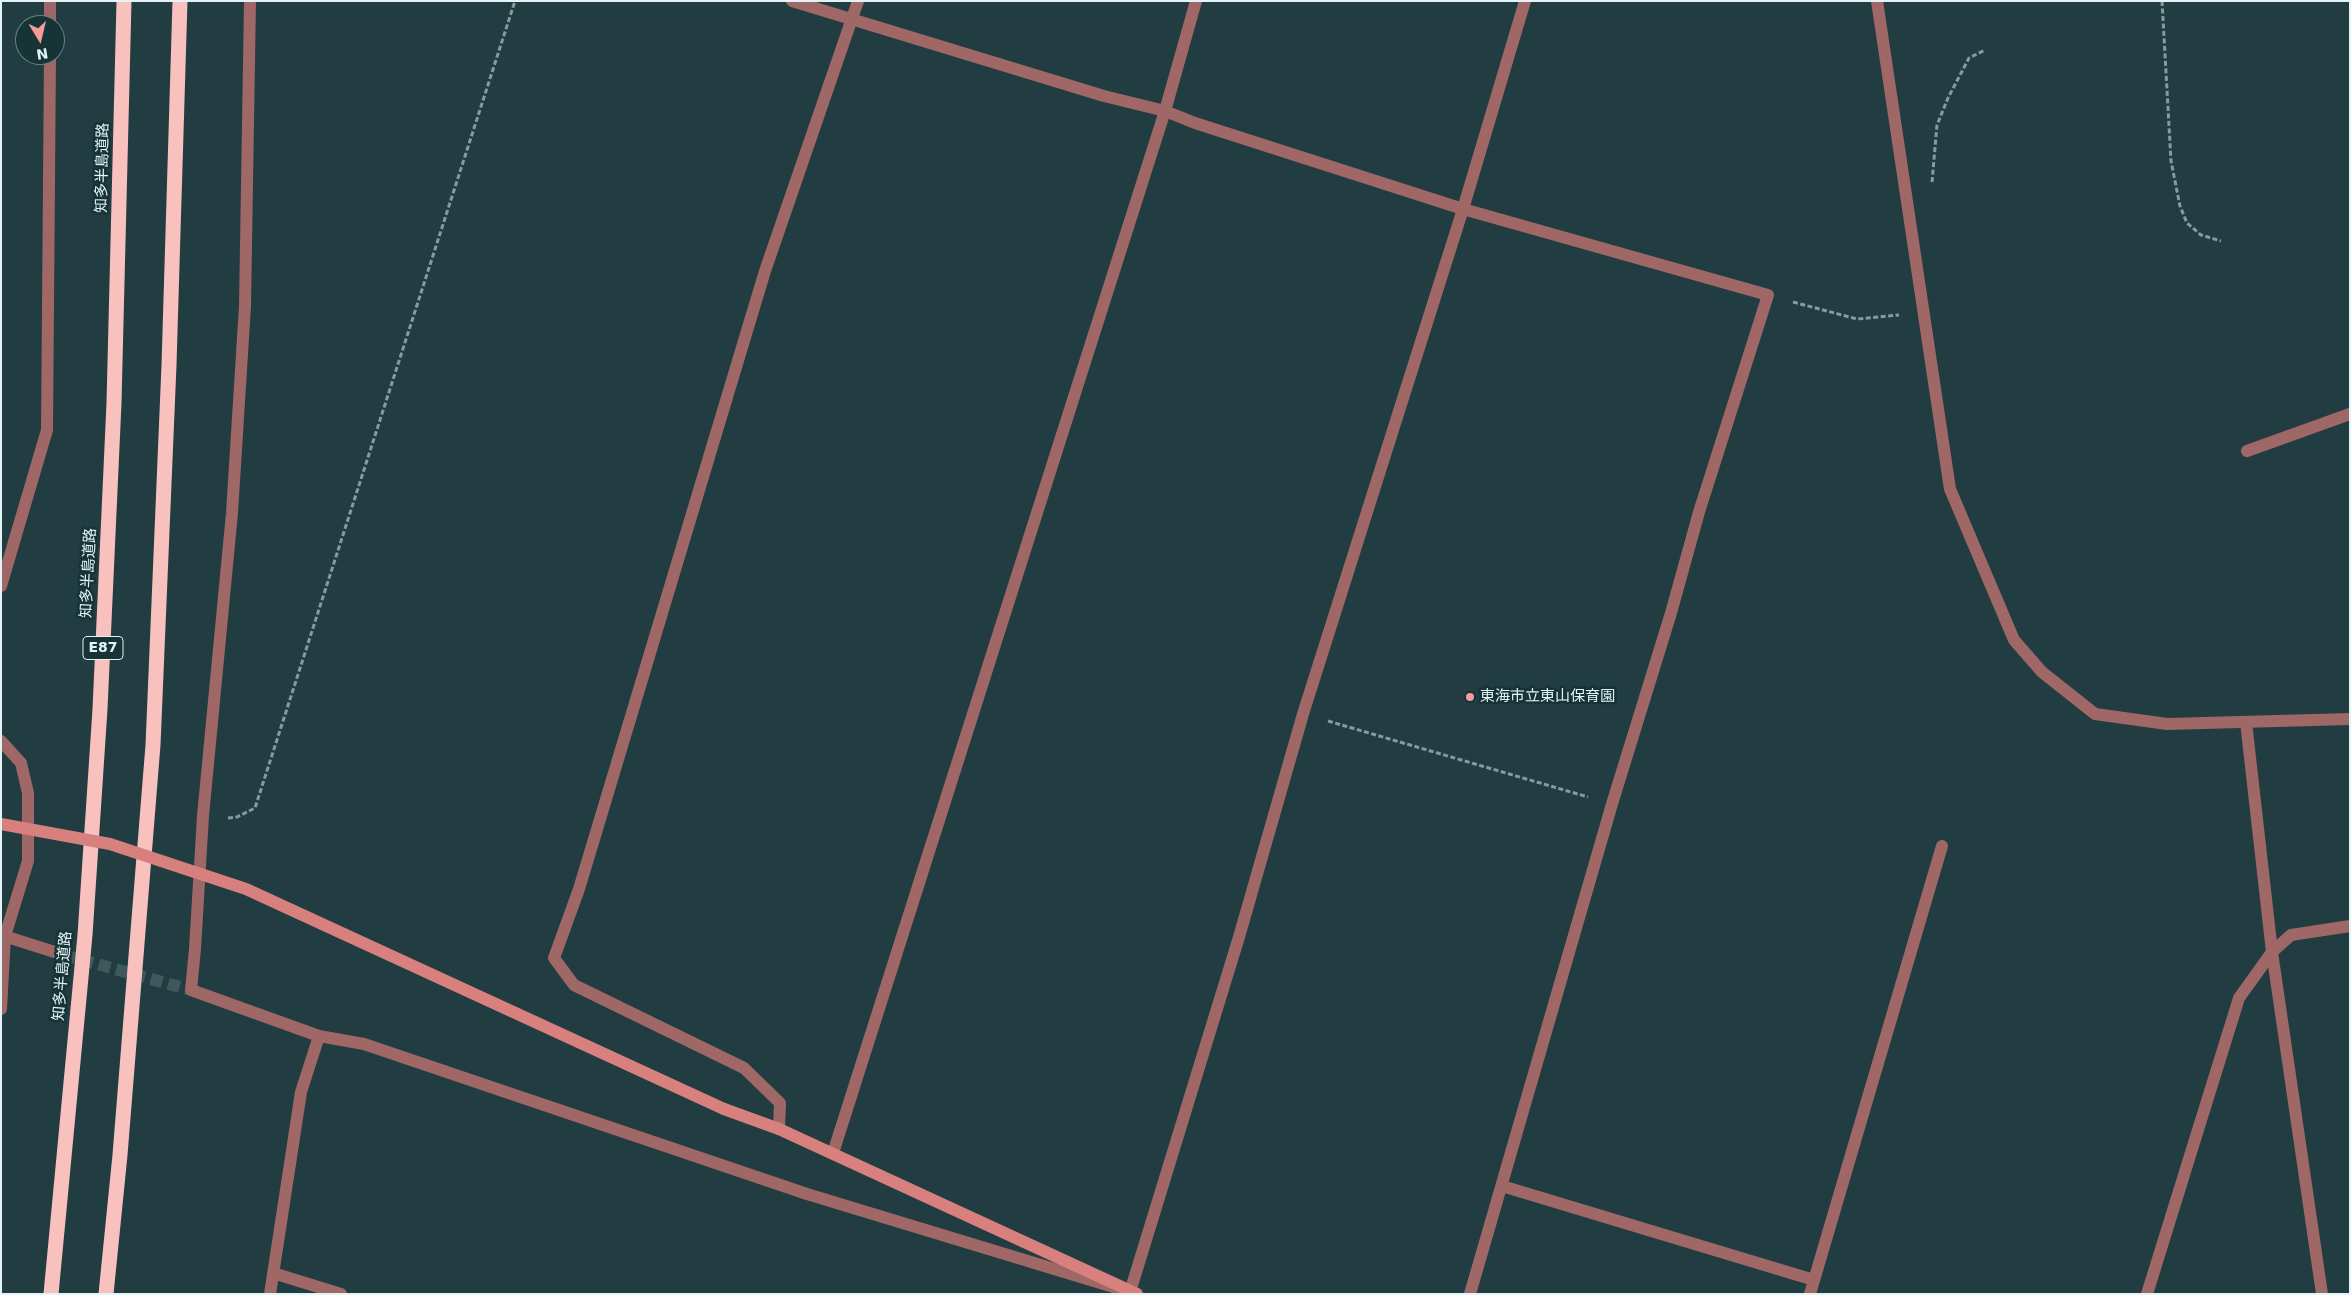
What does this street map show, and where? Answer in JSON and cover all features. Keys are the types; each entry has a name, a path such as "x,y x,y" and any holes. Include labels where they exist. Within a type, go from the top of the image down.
{"highway":[{"name":"知多半島道路","path":"51,1294 85,935 100,709 114,403 124,1"},
{"path":"106,1294 120,1155 153,745 169,365 180,1"}],"street":[{"path":"50,1 50,15"},
{"path":"250,1 245,306 232,513 203,816 191,990 319,1036 364,1044 807,1194 1134,1293"},
{"path":"792,1 1104,96 1165,112 1463,209 1768,295 1699,512 1671,613 1612,804 1470,1294"},
{"path":"779,1129 780,1103 744,1068 574,985 554,958 579,888 765,271 853,21 858,1"},
{"path":"833,1154 1165,112 1196,1"},
{"path":"1134,1293 1303,714 1463,209 1525,1"},
{"path":"1877,1 1950,489 2014,640 2042,672 2095,714 2167,724 2350,718"},
{"path":"1,586 47,430 50,65"},
{"path":"2247,451 2350,414"},
{"path":"2246,722 2272,952 2322,1294"},
{"path":"1,741 21,763 28,793 28,861 3,936 1,1009"},
{"path":"1,824 110,844 246,889 724,1109 779,1129 1134,1293"},
{"path":"1810,1294 1942,846"},
{"path":"2147,1294 2240,998 2272,952 2291,936 2350,926"},
{"path":"3,936 64,955"},
{"path":"270,1294 301,1092 319,1036"},
{"path":"1502,1186 1814,1280"},
{"path":"273,1273 341,1294"}],"path":[{"path":"203,816 237,817 255,808 515,1"},
{"path":"2162,1 2171,161 2180,206 2187,223 2201,235 2221,241"},
{"path":"1909,218 1926,211 1932,199 1937,125 1948,98 1969,58 1985,50"},
{"path":"1768,295 1857,319 1924,312"},
{"path":"1303,714 1612,804"}],"tunnel":[{"path":"64,955 191,990"}],"place":[{"name":"東海市立東山保育園","path":"1470,697"}]}
